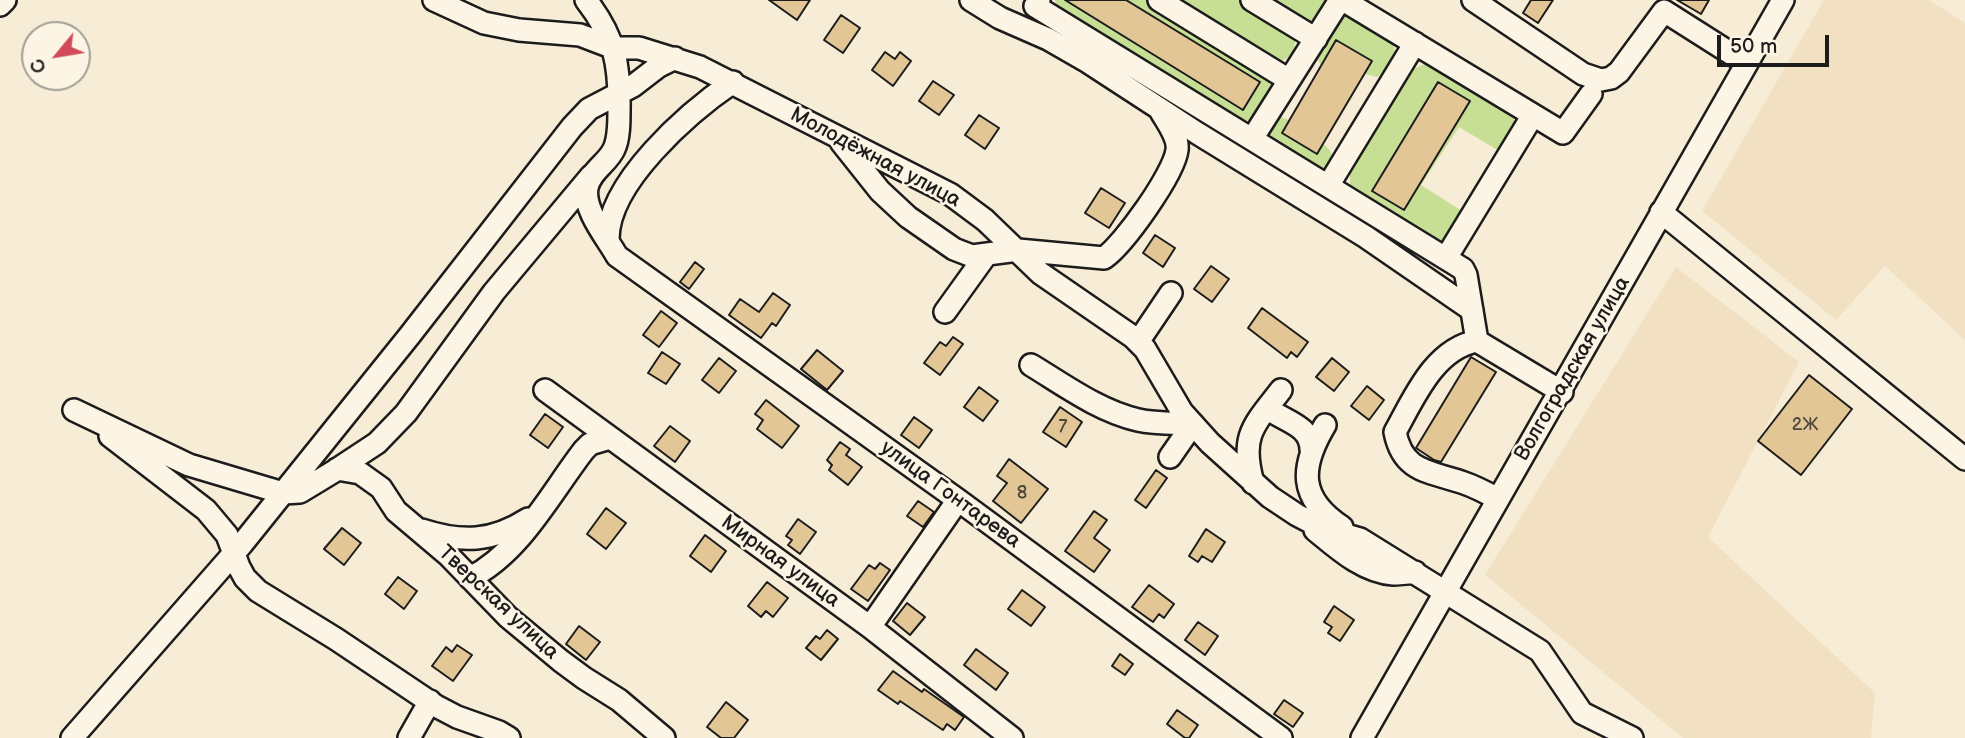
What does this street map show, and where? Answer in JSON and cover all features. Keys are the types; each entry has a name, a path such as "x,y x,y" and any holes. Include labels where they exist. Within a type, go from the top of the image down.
{"street":[{"path":"0,5 5,0"},
{"name":"Молодёжная улица","path":"434,0 484,23 519,30 580,35 614,48 639,48 675,58 733,82 950,194 985,220 1040,273 1138,342 1145,349 1182,412 1210,443 1253,483 1297,515 1322,528 1360,539 1540,651 1582,713 1632,738"},
{"path":"586,0 602,20 614,48 620,92 614,149"},
{"path":"971,0 1000,18 1048,39 1366,237 1472,310"},
{"path":"1039,0 1035,6 1463,269 1476,341"},
{"path":"1159,0 1289,80"},
{"path":"1252,0 1316,39"},
{"path":"1252,139 1342,0 1563,133 1587,84 1611,78 1619,72 1663,6 1746,63"},
{"path":"1473,0 1587,84"},
{"name":"Волгоградская улица","path":"1362,738 1562,392 1661,212 1783,0"},
{"path":"1328,186 1415,43"},
{"path":"72,738 234,554 572,127 589,109 675,58"},
{"path":"509,738 457,717 258,591 245,578 227,535 206,510 80,413 189,465 282,493 300,492 377,443 406,413 494,292 614,149 627,129 637,95 647,77"},
{"path":"612,248 608,224 624,187 702,103 733,82"},
{"path":"835,135 880,191 908,217 954,249 972,256 1018,250 1104,258 1113,251 1140,216 1173,164 1178,147 1159,108"},
{"path":"1446,258 1533,115"},
{"path":"593,175 587,188 587,201 593,218 612,248"},
{"path":"552,222 574,212 593,218"},
{"path":"1661,212 1965,459"},
{"name":"улица Гонтарева","path":"612,248 1281,738"},
{"path":"945,312 986,255"},
{"path":"1138,342 1171,293"},
{"path":"1498,499 1465,483 1410,464 1398,446 1395,432 1427,376 1465,344 1476,341 1562,392"},
{"path":"1031,365 1080,396 1134,419 1153,423 1193,424"},
{"name":"Мирная улица","path":"545,390 870,627 1012,738"},
{"path":"1253,483 1247,447 1251,432 1281,390"},
{"path":"1267,408 1307,432 1311,439 1307,469 1308,487 1313,500 1322,512 1360,539"},
{"path":"1170,457 1193,424"},
{"path":"1311,450 1325,425"},
{"path":"470,578 482,572 519,538 584,450 596,441 610,438"},
{"path":"375,483 371,460 377,443"},
{"path":"337,469 360,473 375,483"},
{"name":"Тверская улица","path":"375,483 396,511 448,555 509,617 561,661 619,700 664,738"},
{"path":"870,627 958,500"},
{"path":"413,527 456,539 471,540 509,530 539,513"},
{"path":"1297,515 1358,562 1393,574 1415,572"},
{"path":"409,738 430,701"}],"shaded area":[{"path":"1824,0 1929,0 1965,23 1965,340 1885,266 1836,320 1702,211"},
{"path":"1676,267 1799,362 1708,537 1875,693 1871,738 1683,738 1485,575"}],"green space":[{"path":"1055,0 1152,0 1273,79 1274,86 1256,117 1242,122 1056,9"},
{"path":"1169,0 1245,0 1295,36 1295,45 1289,56 1278,62"},
{"path":"1260,0 1328,0 1315,20 1309,23"},
{"path":"1348,14 1392,41 1395,52 1392,62 1377,77 1365,74 1372,61 1321,65 1316,57 1340,15"},
{"path":"1426,63 1434,64 1510,109 1514,121 1513,131 1501,152 1459,127 1421,185 1465,213 1448,237 1437,240 1399,222 1353,192 1350,185 1350,172 1412,70"},
{"path":"1278,116 1289,120 1282,133 1317,154 1323,144 1331,151 1331,163 1319,171 1267,138 1266,132"}],"building":[{"path":"769,0 810,0 797,20"},
{"path":"1065,0 1126,0 1260,82 1243,110"},
{"path":"1531,0 1553,0 1538,23 1523,13"},
{"path":"1677,0 1709,0 1701,14"},
{"path":"841,15 860,28 843,53 824,40"},
{"path":"1336,40 1372,61 1317,154 1282,133"},
{"path":"885,52 895,59 900,52 911,61 893,86 872,70"},
{"path":"933,81 954,95 939,115 919,101"},
{"path":"1438,82 1470,101 1404,210 1372,191"},
{"path":"979,115 999,128 985,149 965,135"},
{"path":"1101,188 1125,203 1109,228 1085,213"},
{"path":"1155,235 1175,248 1163,267 1143,253"},
{"path":"695,262 704,269 689,289 680,282"},
{"path":"1211,266 1229,279 1212,302 1194,289"},
{"path":"773,293 790,305 776,326 772,323 761,338 729,315 740,299 759,312"},
{"path":"1262,308 1308,342 1297,357 1291,352 1287,358 1248,328"},
{"path":"661,311 677,323 659,347 643,335"},
{"path":"953,337 963,344 940,375 924,363 940,342 946,346"},
{"path":"817,350 843,371 827,390 801,369"},
{"path":"662,352 680,364 666,384 648,373"},
{"path":"1471,357 1496,372 1441,462 1434,460 1416,448"},
{"path":"719,358 736,371 719,393 702,380"},
{"path":"1332,358 1349,372 1334,391 1316,377"},
{"path":"1809,375 1852,409 1801,475 1758,441"},
{"path":"1367,386 1384,400 1369,420 1351,406"},
{"path":"979,387 998,401 983,421 964,407"},
{"path":"766,400 799,426 782,448 757,429 763,420 755,414"},
{"path":"1060,407 1082,422 1066,447 1043,432"},
{"path":"545,414 563,427 548,448 530,435"},
{"path":"914,417 932,430 919,448 901,435"},
{"path":"670,426 690,441 675,462 654,446"},
{"path":"840,442 850,449 846,455 862,467 848,485 829,470 832,465 827,460"},
{"path":"1009,459 1048,489 1021,523 993,501 1007,483 997,476"},
{"path":"1156,470 1167,478 1146,508 1135,500"},
{"path":"918,501 934,512 923,527 907,516"},
{"path":"606,508 626,523 606,549 587,534"},
{"path":"1094,511 1107,520 1094,538 1110,550 1094,572 1065,551"},
{"path":"798,519 816,532 800,554 788,545 792,540 786,536"},
{"path":"342,528 361,543 344,565 324,549"},
{"path":"1206,529 1225,542 1212,562 1202,556 1198,562 1189,556"},
{"path":"705,535 726,551 711,572 690,556"},
{"path":"880,563 890,570 868,601 851,589 869,565 875,569"},
{"path":"398,577 417,591 404,609 385,594"},
{"path":"767,582 788,598 773,617 766,611 761,617 748,606"},
{"path":"1149,585 1174,604 1164,618 1159,614 1153,622 1132,607"},
{"path":"1022,590 1045,607 1031,626 1008,609"},
{"path":"907,603 925,617 910,635 893,621"},
{"path":"1334,606 1354,620 1340,641 1328,633 1332,627 1324,622"},
{"path":"1198,622 1218,636 1205,655 1185,640"},
{"path":"579,626 600,642 586,660 566,644"},
{"path":"827,630 838,639 821,660 806,648 816,636 820,639"},
{"path":"457,645 472,655 453,681 432,666 446,647 452,652"},
{"path":"976,649 1008,673 996,690 964,665"},
{"path":"1120,654 1133,664 1125,675 1112,666"},
{"path":"893,671 964,717 955,730 947,724 943,730 900,701 898,704 878,690"},
{"path":"1284,700 1303,713 1293,727 1274,714"},
{"path":"726,702 748,720 734,738 721,738 707,727"},
{"path":"1177,710 1198,725 1189,738 1185,738 1167,724"}]}
